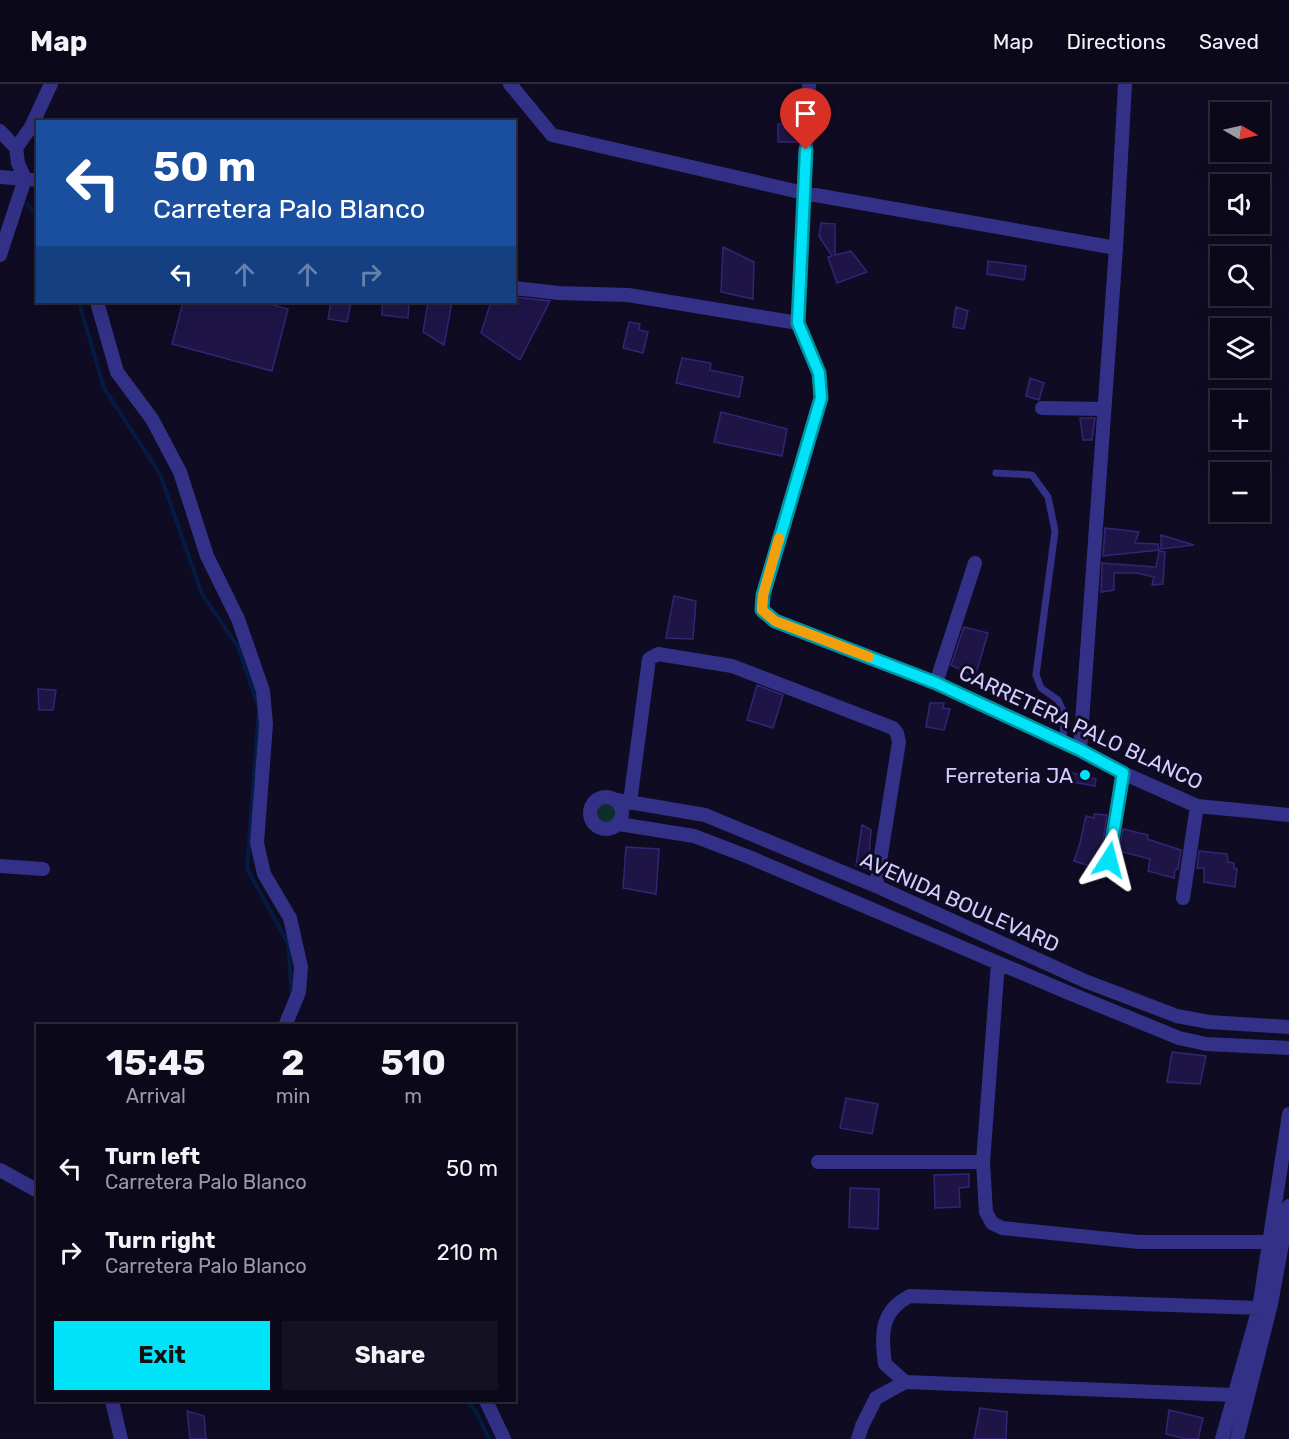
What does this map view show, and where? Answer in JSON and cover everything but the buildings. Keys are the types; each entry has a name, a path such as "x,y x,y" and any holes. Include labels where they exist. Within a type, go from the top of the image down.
{"street":[{"path":"16,148 31,127 51,84"},
{"path":"510,84 552,135 804,193 1116,248"},
{"name":"CARRETERA PALO BLANCO","path":"809,84 798,323 819,373 821,398 763,595 762,610 775,621 936,683 1197,806 1289,815"},
{"path":"1080,750 1116,248 1125,84"},
{"path":"0,130 16,148 18,163 31,179"},
{"path":"0,177 31,179"},
{"path":"0,255 31,179"},
{"path":"516,288 559,293 628,295 798,323"},
{"path":"97,303 117,372 152,419 180,472 207,556 238,619 263,691 266,724 257,843 264,874 290,918 301,967 299,992 286,1024"},
{"path":"1042,408 1104,409"},
{"path":"936,683 975,563"},
{"path":"624,801 607,796 597,800 593,804 591,820 599,828 610,829 619,824 623,814 622,809 624,801 649,659 658,654 732,666 893,728 897,734 898,742 876,886"},
{"path":"1109,860 1123,773"},
{"name":"AVENIDA BOULEVARD","path":"624,801 705,815 876,886 1084,981 1177,1016 1209,1022 1289,1027"},
{"path":"1183,898 1197,806"},
{"name":"AVENIDA BOULEVARD","path":"619,824 694,836 705,840 1179,1038 1206,1044 1289,1048"},
{"path":"0,866 43,869"},
{"path":"998,963 983,1162 986,1212 992,1223 1002,1228 1139,1242 1277,1242"},
{"path":"1237,1439 1271,1304 1289,1114"},
{"path":"818,1162 983,1162"},
{"path":"0,1170 36,1190"},
{"path":"1222,1439 1289,1206"},
{"path":"905,1382 885,1364 882,1339 886,1319 898,1302 910,1296 1259,1308"},
{"path":"858,1439 861,1426 876,1398 905,1382 1234,1395"},
{"path":"112,1402 121,1439"},
{"path":"486,1402 504,1439"}],"lane":[{"path":"996,472 1032,475 1048,497 1055,531 1036,675 1041,688 1058,700 1064,713 1063,743"}],"green space":[{"path":"607,800 616,804 620,813 616,822 607,826 598,822 594,813 598,804"}],"waterway":[{"path":"28,205 36,215"},
{"path":"79,303 104,388 160,474 202,594 238,647 259,708 247,869 288,943 292,995"},
{"path":"468,1402 476,1412 489,1439"}],"slow traffic":[{"path":"779,538 763,595 762,610 775,621 869,657"}],"place":[{"name":"Ferreteria JA","path":"1085,775"}],"route":[{"path":"806,150 798,323 819,373 821,398 784,519 763,595 762,610 775,621 936,683 1080,750 1123,773 1109,860"}]}
